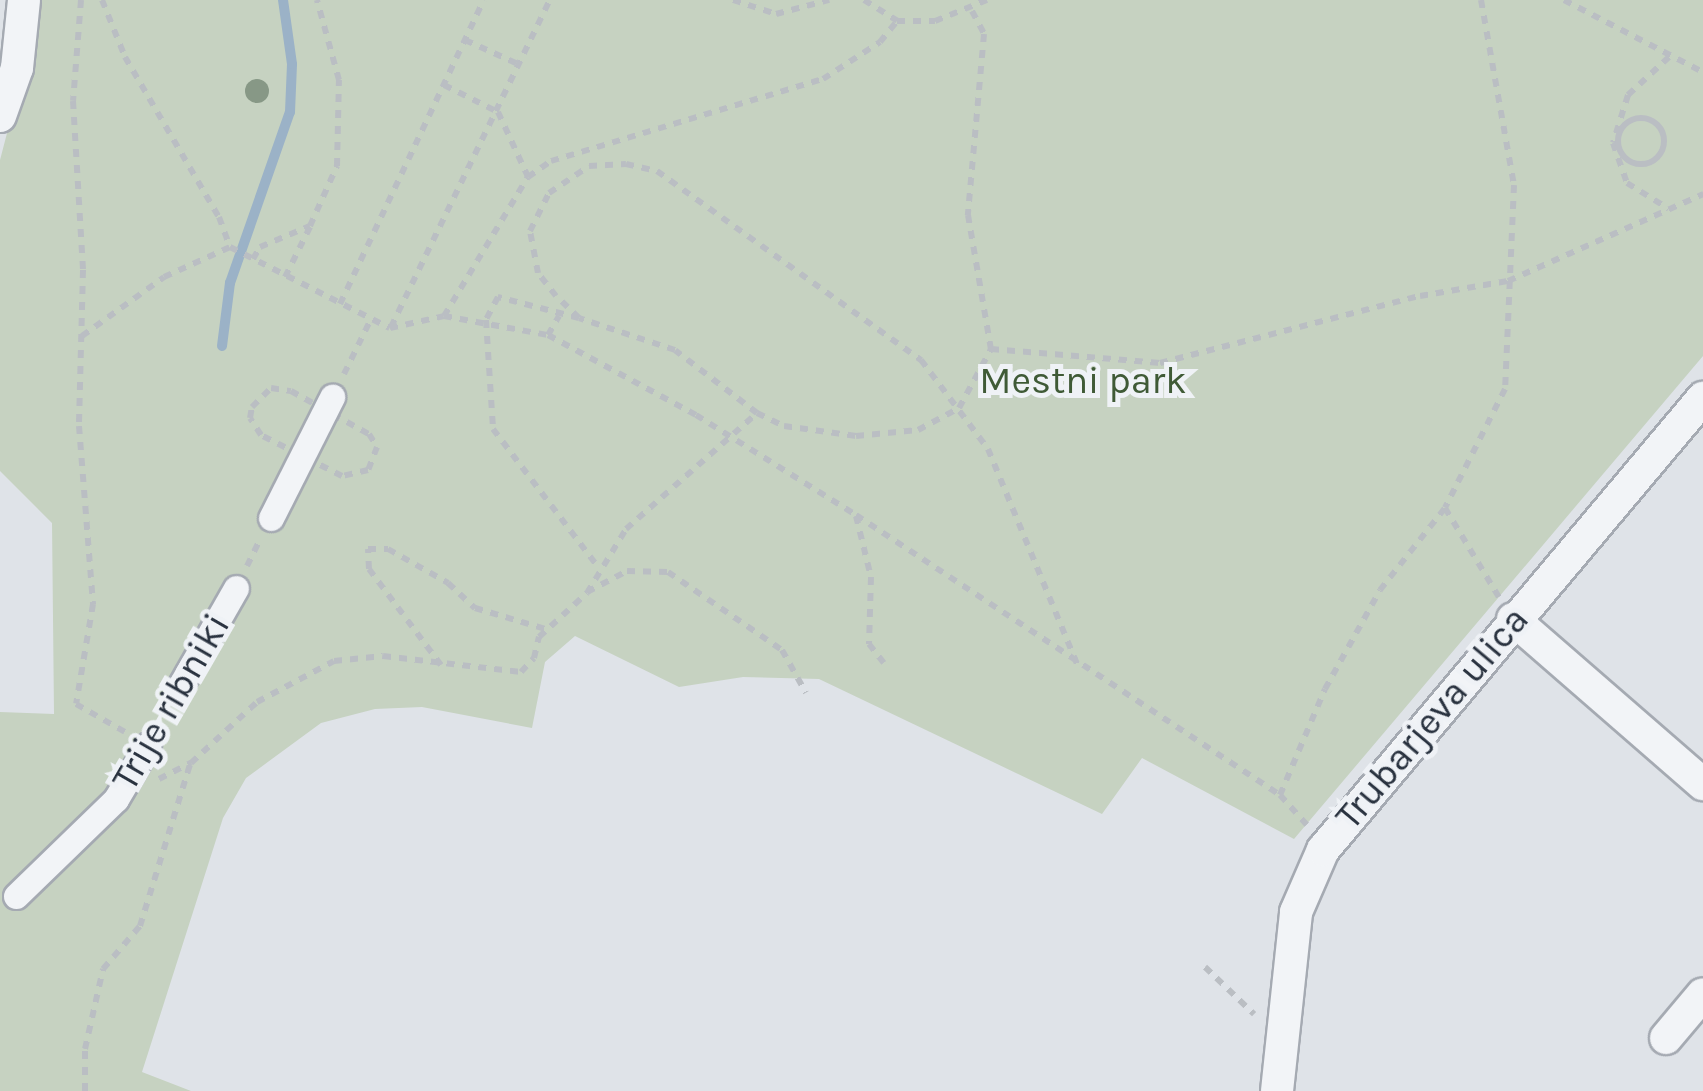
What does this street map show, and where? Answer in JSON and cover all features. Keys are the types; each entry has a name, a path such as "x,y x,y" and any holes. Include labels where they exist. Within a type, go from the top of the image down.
{"street":[{"path":"0,116 18,68 24,0"},
{"path":"270,518 332,397"},
{"name":"Trubarjeva ulica","path":"1277,1091 1296,912 1322,850 1703,398"},
{"name":"Trije ribniki","path":"179,688 236,588"},
{"path":"1513,619 1703,784"},
{"name":"Trije ribniki","path":"16,896 116,800 148,745"},
{"path":"1666,1038 1703,994"}],"path":[{"path":"81,0 73,101 80,426 93,604 76,704 148,745"},
{"path":"102,0 126,58 219,217 230,247 390,328 444,316 486,320 548,335 730,435 856,515 1078,667 1280,795 1308,826"},
{"path":"286,277 337,166 342,131 339,80 317,0"},
{"path":"340,304 484,0"},
{"path":"390,328 550,0"},
{"path":"733,0 776,14 829,0"},
{"path":"864,0 896,21 935,21 972,11 987,0"},
{"path":"1280,795 1326,689 1380,590 1446,508 1504,389 1514,185 1480,0"},
{"path":"1564,0 1703,72"},
{"path":"599,568 494,429 486,320 498,297 559,316 579,318 675,350 757,413 784,426 856,436 918,430 959,408 991,349 968,215 984,34 972,11"},
{"path":"444,316 528,176 550,161 823,78 880,42 896,21"},
{"path":"465,40 520,66"},
{"path":"1669,57 1628,95 1613,147 1627,182 1670,209"},
{"path":"444,85 498,112 528,176"},
{"path":"1634,120 1662,124 1661,151 1653,162 1632,162 1613,147 1634,120"},
{"path":"579,318 538,273 530,231 536,210 566,178 589,166 626,164 656,171 921,360 988,449 1078,667"},
{"path":"991,349 1160,364 1420,296 1508,281 1703,194"},
{"path":"253,258 260,247 310,226"},
{"path":"81,336 164,276 230,247"},
{"path":"548,335 559,316"},
{"path":"355,352 372,319"},
{"path":"587,592 599,568 645,510 757,413"},
{"path":"1446,508 1513,619"},
{"path":"856,515 871,577 869,644 884,663"},
{"path":"236,588 270,518"},
{"path":"441,665 369,569 368,549 388,549 448,583 475,608 547,629"},
{"path":"116,800 191,763 257,702 334,661 384,656 521,672 547,629 587,592 627,571 668,572 782,650 806,693"},
{"path":"85,1091 85,1049 103,969 140,926 191,763"},
{"path":"1204,967 1281,1039"}],"green space":[{"name":"Mestni park","path":"25,0 1703,0 1703,356 1294,839 1142,758 1102,814 819,679 743,677 679,687 575,636 545,662 532,728 422,707 375,709 321,723 246,778 223,818 142,1072 191,1091 0,1091 0,712 54,714 52,523 0,471 0,160 29,49"}],"waterway":[{"path":"222,346 230,283 290,112 292,64 283,0"}]}
